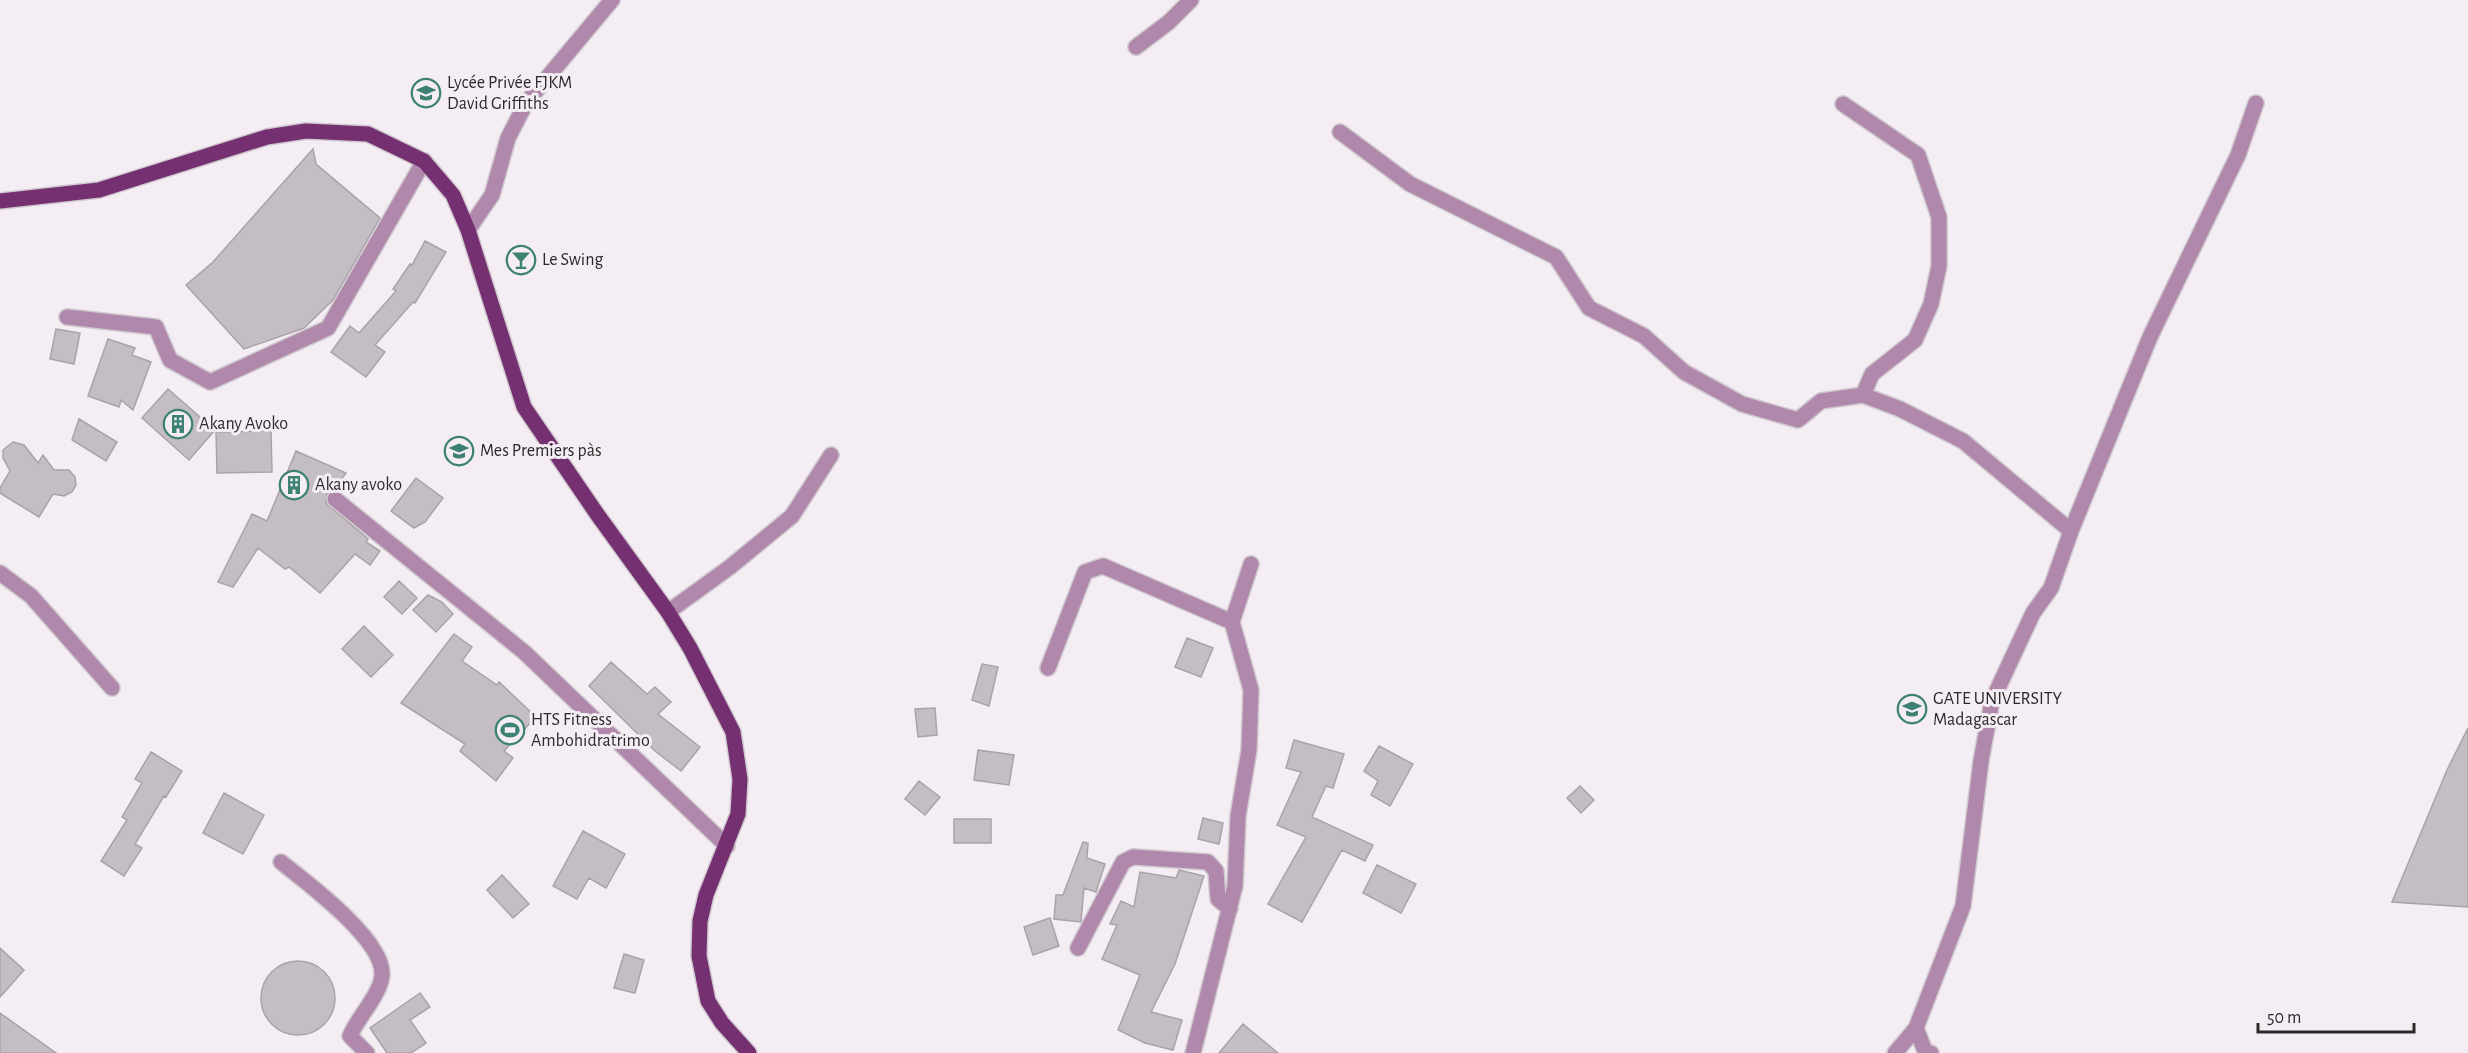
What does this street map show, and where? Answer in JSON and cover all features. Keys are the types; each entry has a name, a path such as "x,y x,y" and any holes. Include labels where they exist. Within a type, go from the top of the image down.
{"main road":[{"path":"0,201 99,190 267,136 306,131 368,134 423,161 453,195 468,230 524,407 668,612 690,648 733,732 740,779 738,814 706,895 700,921 699,956 708,1001 722,1023 749,1053"}],"street":[{"path":"468,230 492,195 508,138 526,103 612,0"},
{"path":"1136,47 1169,22 1191,0"},
{"path":"1895,1053 1916,1028 1963,906 1981,761 1992,701 2032,613 2051,588 2071,531 2150,338 2238,154 2256,103"},
{"path":"1843,104 1918,155 1939,217 1939,266 1931,304 1915,340 1872,374 1863,396"},
{"path":"1340,132 1410,184 1557,257 1589,309 1644,336 1684,372 1742,404 1798,420 1821,401 1863,396 1900,409 1963,441 2071,531"},
{"path":"67,317 156,327 170,360 210,382 228,375 328,328 423,161"},
{"path":"668,612 730,567 792,516 831,455"},
{"path":"335,499 524,652 727,846"},
{"path":"1193,1053 1235,886 1238,816 1249,750 1251,690 1232,622 1251,564"},
{"path":"1048,668 1085,572 1103,566 1232,622"},
{"path":"0,573 31,596 112,688"},
{"path":"1078,948 1123,862 1133,857 1208,862 1216,871 1218,899 1230,909"},
{"path":"281,862 330,901 375,949 382,975 369,1005 356,1021 350,1036 367,1053"},
{"path":"1916,1028 1925,1051 1931,1053"}],"building":[{"path":"313,149 316,164 380,218 333,300 304,328 244,349 186,285 213,262"},
{"path":"425,241 446,252 415,303 413,302 375,345 385,352 366,377 331,352 350,326 359,333 396,291 393,289 410,264 412,265"},
{"path":"56,329 80,333 74,364 50,359"},
{"path":"108,339 135,348 132,355 151,362 133,410 121,400 119,407 88,396"},
{"name":"Akany Avoko","path":"168,389 215,430 189,460 142,418"},
{"path":"79,419 117,442 106,461 72,440"},
{"name":"Akany Avoko","path":"271,431 272,472 217,473 216,432"},
{"path":"13,442 24,445 38,463 43,455 54,470 69,470 75,477 76,485 72,492 64,496 53,494 39,517 0,493 0,488 10,471 3,458 3,450"},
{"path":"296,451 346,473 334,490 327,493 326,503 368,539 366,542 380,551 370,565 355,554 320,593 289,567 285,569 258,548 233,587 218,582 252,514 267,521"},
{"path":"416,478 443,498 425,522 414,528 391,511"},
{"path":"399,581 417,598 402,614 384,597"},
{"path":"428,595 442,602 453,614 436,632 413,610"},
{"path":"364,626 393,655 371,677 342,649"},
{"path":"454,634 472,647 462,661 497,685 499,682 536,717 504,751 513,758 496,781 460,751 465,744 401,703"},
{"path":"1187,638 1213,648 1201,677 1175,667"},
{"path":"611,662 647,694 655,687 671,702 658,714 700,747 681,771 655,751 589,686"},
{"path":"982,664 998,667 989,706 972,700"},
{"path":"935,708 937,735 918,737 915,709"},
{"path":"2468,728 2468,907 2392,902 2447,770"},
{"path":"1294,740 1344,754 1333,788 1326,786 1312,817 1373,845 1365,861 1342,850 1302,922 1268,904 1306,837 1277,825 1301,772 1286,768"},
{"path":"1379,746 1413,764 1390,806 1371,795 1378,781 1364,771"},
{"path":"978,750 1014,755 1009,785 974,780"},
{"path":"151,752 182,771 135,844 142,848 124,876 101,861 127,820 122,817 142,783 135,779"},
{"path":"919,781 940,797 925,815 905,799"},
{"path":"1580,786 1594,800 1581,813 1567,798"},
{"path":"224,793 264,815 243,854 203,833"},
{"path":"1203,818 1223,823 1219,844 1198,839"},
{"path":"954,819 991,819 991,843 954,843"},
{"path":"583,831 625,854 606,888 589,878 577,899 553,886"},
{"path":"1083,842 1088,843 1087,858 1105,864 1096,892 1084,888 1081,922 1054,919 1056,895 1063,895"},
{"path":"1377,865 1416,884 1401,913 1363,893"},
{"path":"1179,870 1204,876 1175,964 1151,1012 1182,1020 1173,1050 1145,1043 1118,1030 1140,975 1102,959 1117,925 1110,924 1121,901 1134,907 1140,872 1176,878"},
{"path":"502,875 529,904 513,918 487,890"},
{"path":"1050,918 1059,946 1033,955 1024,927"},
{"path":"0,948 24,970 0,997"},
{"path":"624,954 644,960 635,993 614,988"},
{"path":"298,961 312,964 324,972 332,984 335,998 332,1012 324,1024 312,1032 298,1035 284,1032 272,1024 264,1012 261,998 264,984 272,972 284,964"},
{"path":"420,993 430,1007 410,1020 426,1043 411,1053 387,1053 370,1028"},
{"path":"0,1013 56,1053 0,1053"},
{"path":"1243,1024 1278,1053 1219,1053"}],"place":[{"name":"Lycée Privée FJKM David Griffiths","path":"426,93"},
{"name":"Le Swing","path":"521,260"},
{"name":"Akany Avoko","path":"178,424"},
{"name":"Mes Premiers pàs","path":"459,451"},
{"name":"Akany avoko","path":"294,485"},
{"name":"GATE UNIVERSITY Madagascar","path":"1912,709"},
{"name":"HTS Fitness Ambohidratrimo","path":"510,730"}]}
